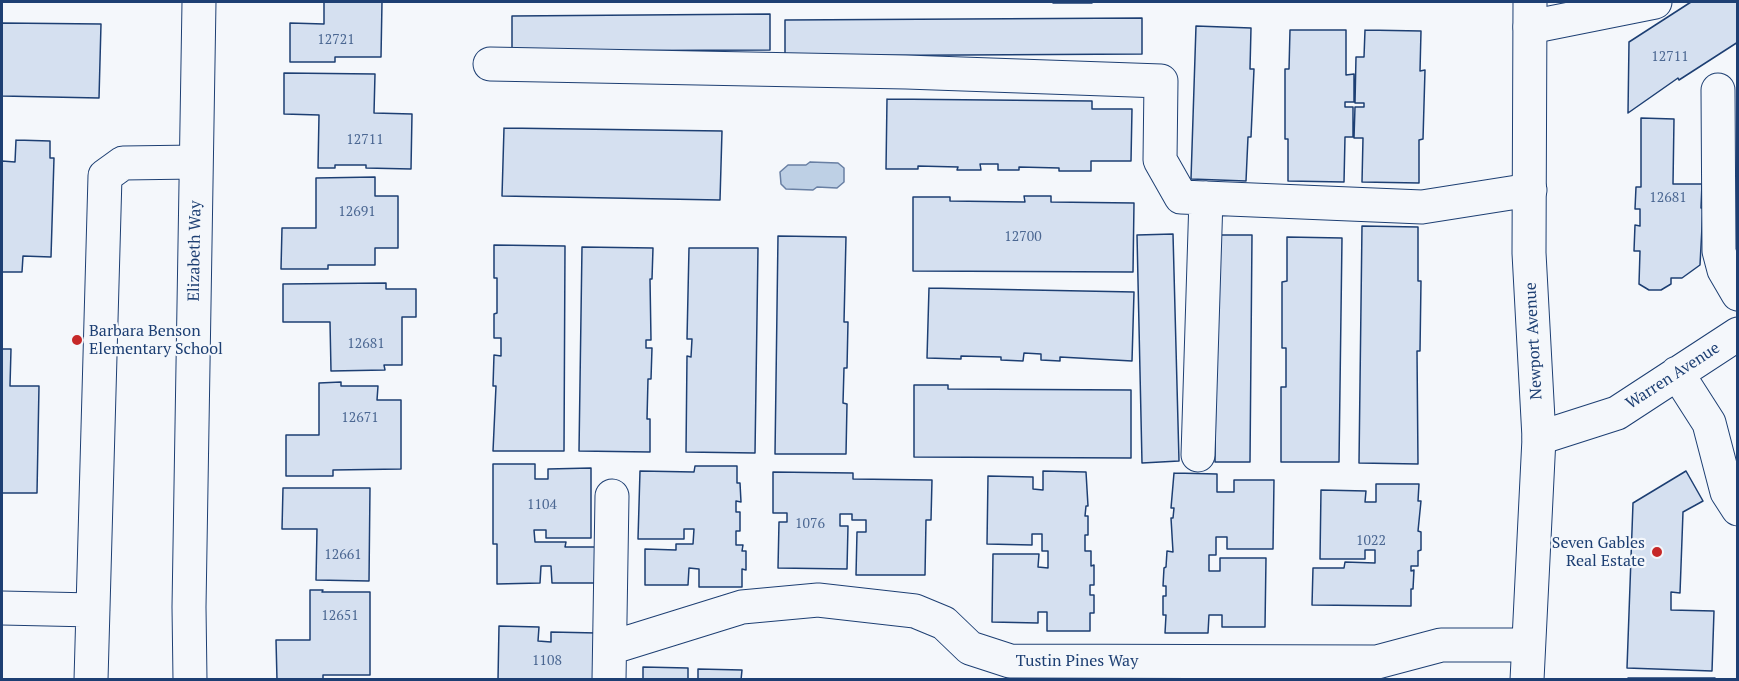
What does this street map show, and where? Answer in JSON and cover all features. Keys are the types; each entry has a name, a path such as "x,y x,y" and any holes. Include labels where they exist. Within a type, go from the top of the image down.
{"street":[{"name":"Elizabeth Way","path":"190,680 189,607 199,2"},
{"path":"1530,14 1655,2"},
{"name":"Newport Avenue","path":"1527,680 1539,438 1529,252 1530,14"},
{"path":"490,64 906,72 1161,81 1160,160 1181,197 1422,207 1530,190"},
{"path":"1718,90 1719,251 1724,270 1737,294"},
{"path":"91,680 105,176 123,162 196,162"},
{"path":"1198,455 1206,198"},
{"name":"Warren Avenue","path":"1539,438 1617,413 1737,334"},
{"path":"1677,373 1709,423 1727,492 1737,509"},
{"path":"610,664 612,496"},
{"name":"Tustin Pines Way","path":"610,664 742,607 818,600 915,610 944,623 970,648 1010,661 1377,662 1442,645 1527,645"},
{"path":"2,608 93,610"}],"water":[{"path":"810,162 838,163 844,168 844,182 837,188 817,187 813,190 786,189 781,184 780,172 788,165 806,165"}],"building":[{"path":"324,2 382,2 381,57 335,57 335,62 290,62 290,23 324,24"},
{"path":"1092,2 1092,3 1053,3"},
{"path":"1691,2 1738,2 1738,42 1679,80 1678,78 1628,113 1629,42"},
{"path":"770,14 770,50 512,51 512,16"},
{"path":"1142,18 1142,54 785,56 785,20"},
{"path":"2,23 101,24 99,98 2,96"},
{"path":"1196,26 1251,28 1250,69 1254,69 1251,137 1248,137 1246,181 1191,179"},
{"path":"1290,30 1346,30 1346,75 1354,74 1354,102 1345,102 1345,107 1353,107 1353,137 1345,137 1344,182 1288,181 1288,139 1285,139 1285,69 1289,69"},
{"path":"1365,30 1421,31 1420,71 1425,70 1423,139 1419,140 1419,183 1362,182 1363,138 1354,138 1355,107 1364,107 1364,103 1355,103 1356,57 1364,57"},
{"path":"284,73 375,74 374,113 412,114 411,169 366,168 366,165 335,165 335,168 318,168 319,115 284,114"},
{"path":"887,99 1092,101 1092,109 1132,109 1131,161 1091,161 1091,171 1019,167 1019,170 998,170 998,164 980,164 981,170 918,166 918,169 886,169"},
{"path":"1641,118 1674,119 1673,184 1702,184 1700,265 1682,278 1671,278 1671,284 1661,290 1649,290 1639,284 1640,251 1634,251 1635,225 1640,226 1640,209 1635,209 1636,187 1641,187"},
{"path":"504,128 722,131 720,200 502,196"},
{"path":"16,140 50,141 50,158 54,158 51,257 23,256 22,272 2,272 2,161 15,162"},
{"path":"375,177 375,196 398,196 398,248 375,248 375,265 328,265 328,269 281,269 282,228 316,228 316,178"},
{"path":"1024,196 1051,196 1051,202 1134,203 1133,272 913,271 913,197 950,197 950,201 1025,202"},
{"path":"1362,226 1418,227 1418,281 1421,281 1420,351 1417,351 1418,464 1359,463"},
{"path":"1173,234 1179,461 1142,463 1137,235"},
{"path":"1217,235 1252,235 1250,462 1215,462"},
{"path":"778,236 846,237 844,322 848,322 847,368 844,368 843,403 847,404 846,454 775,454"},
{"path":"1287,237 1342,238 1339,462 1281,462 1281,387 1286,387 1286,348 1282,348 1282,282 1287,281"},
{"path":"494,245 565,246 564,451 493,451 496,386 493,386 494,355 501,356 501,338 494,338 497,278 494,278"},
{"path":"582,247 653,248 652,279 650,279 651,340 646,340 646,348 652,348 651,379 648,379 647,419 650,419 650,452 579,451"},
{"path":"689,248 758,248 755,453 686,452 687,356 691,357 692,339 687,339"},
{"path":"386,283 386,289 416,289 416,317 402,317 402,365 384,365 385,370 331,371 330,322 283,322 283,284"},
{"path":"929,288 1134,292 1132,361 1060,357 1060,361 1041,360 1041,354 1024,353 1023,361 1001,360 1001,357 927,358"},
{"path":"2,349 11,349 10,386 39,386 37,493 2,493"},
{"path":"341,382 341,386 378,386 377,400 401,400 401,469 333,470 333,476 286,476 286,435 319,435 319,383"},
{"path":"914,385 948,385 948,389 1131,390 1131,458 914,457"},
{"path":"493,464 535,464 535,479 548,479 548,469 591,468 591,538 546,538 546,530 534,530 535,542 566,542 565,547 598,547 598,583 552,583 551,566 541,566 540,583 497,584 497,544 493,544"},
{"path":"695,466 737,466 737,483 740,483 741,502 736,501 736,512 740,512 740,531 736,531 736,545 743,545 742,551 746,551 746,570 742,569 742,587 699,587 699,569 689,568 688,585 645,585 645,549 676,550 676,544 693,544 694,529 684,529 684,539 638,539 640,471 694,472"},
{"path":"1043,471 1086,472 1088,506 1086,506 1085,516 1088,516 1088,535 1085,535 1085,551 1091,551 1091,566 1094,565 1094,585 1090,585 1090,595 1094,595 1094,613 1090,613 1090,631 1047,631 1047,612 1038,612 1038,623 992,622 993,554 1039,554 1038,567 1048,568 1048,551 1042,551 1042,534 1032,534 1032,545 987,544 988,476 1033,477 1033,489 1043,490"},
{"name":"Seven Gables Real Estate","path":"1686,471 1703,501 1683,512 1680,593 1671,592 1671,610 1714,611 1712,671 1627,668 1633,503"},
{"path":"773,472 853,473 853,479 932,480 931,520 926,520 925,575 856,575 857,532 866,532 866,520 852,520 852,514 840,514 840,526 848,526 847,569 778,568 779,522 787,522 787,513 773,513"},
{"path":"1174,473 1217,474 1217,492 1234,492 1234,480 1274,480 1273,549 1227,549 1227,537 1216,537 1216,555 1209,555 1209,571 1220,571 1220,558 1266,558 1265,627 1222,627 1222,615 1209,615 1208,633 1165,633 1164,568 1167,551 1173,552 1171,518 1173,518 1174,508 1171,508"},
{"path":"1376,484 1419,484 1418,501 1421,501 1418,531 1421,532 1421,550 1418,551 1418,566 1411,566 1411,571 1414,570 1411,606 1312,605 1313,568 1344,568 1345,562 1375,563 1375,550 1365,550 1365,559 1320,559 1321,490 1366,491 1365,502 1376,502"},
{"path":"283,488 370,488 369,581 316,580 317,529 282,529"},
{"path":"310,590 370,592 370,675 323,675 323,680 277,680 276,640 310,640"},
{"path":"499,626 539,627 538,641 551,642 551,632 597,633 596,680 498,680"},
{"path":"643,667 688,668 688,680 643,680"},
{"path":"698,669 742,670 741,680 698,680"},
{"path":"1628,678 1715,678 1715,680 1628,680"}],"place":[{"name":"Barbara Benson Elementary School","path":"77,340"},
{"name":"Seven Gables Real Estate","path":"1657,552"}]}
